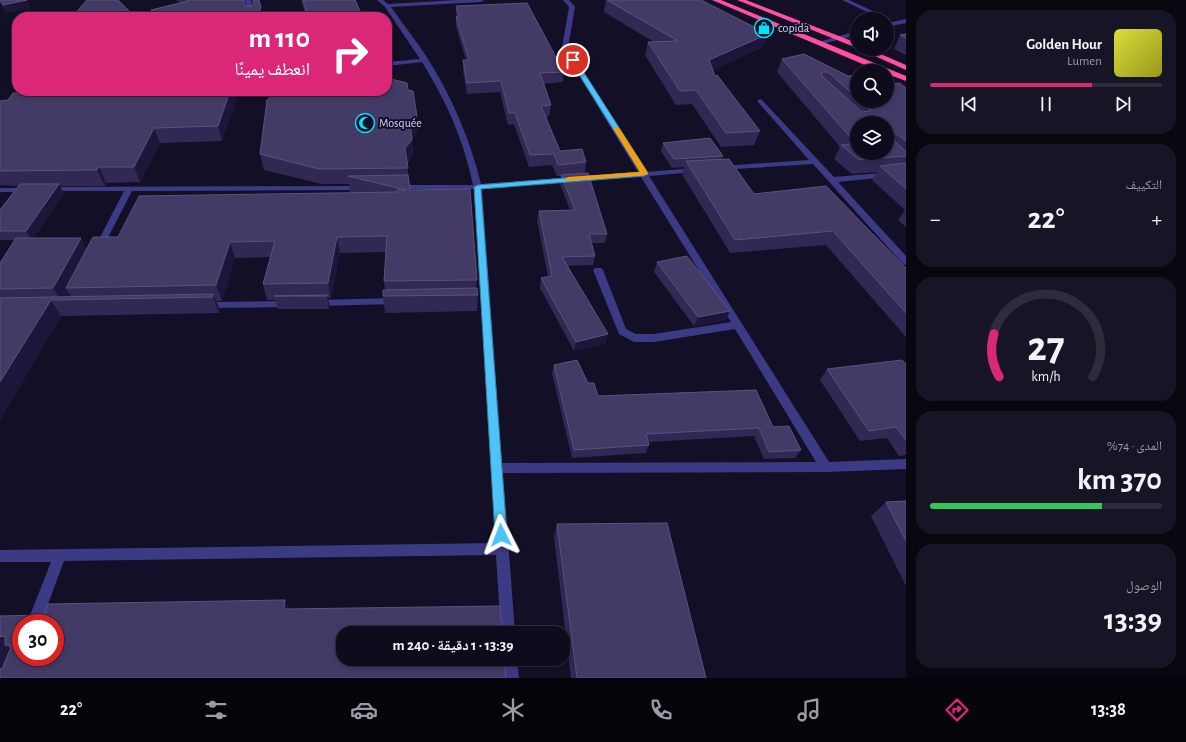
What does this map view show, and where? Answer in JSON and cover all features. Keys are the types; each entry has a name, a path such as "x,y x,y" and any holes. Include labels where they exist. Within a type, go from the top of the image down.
{"highway":[{"path":"715,0 869,64"},
{"path":"740,0 850,43"},
{"path":"879,56 906,68"},
{"path":"894,75 906,80"}],"street":[{"path":"248,0 251,12"},
{"path":"384,3 480,0"},
{"path":"566,0 572,7 565,48 826,467"},
{"path":"844,0 871,12"},
{"path":"384,3 390,12"},
{"path":"392,14 425,60 456,117 470,154 478,187 482,300 497,468 508,626"},
{"path":"896,23 906,21"},
{"path":"818,43 850,34"},
{"path":"392,63 425,60"},
{"path":"760,101 906,262"},
{"path":"391,187 478,187 644,173 814,162"},
{"path":"831,180 906,173"},
{"path":"0,190 375,188"},
{"path":"93,259 129,189"},
{"path":"598,270 622,331 634,338 654,338 737,324"},
{"path":"194,306 407,301"},
{"path":"497,468 826,467 906,464"},
{"path":"0,556 502,549"},
{"path":"37,614 60,555"},
{"path":"511,666 512,678"}],"building":[{"path":"0,0 27,0 3,5"},
{"path":"87,0 118,0 130,12 76,12"},
{"path":"187,0 244,0 245,6 252,6 254,4 253,0 259,0 261,7 259,12 153,12 151,10 188,1"},
{"path":"303,0 355,0 361,12 307,12"},
{"path":"607,0 701,0 768,34 709,60 715,76 717,75 760,131 726,133 696,90 680,91 648,42 678,41"},
{"path":"527,3 564,72 540,73 551,105 541,106 560,151 582,149 586,162 558,165 554,154 530,155 515,113 509,113 501,81 467,83 463,60 469,60 456,17 459,16 456,6"},
{"path":"906,34 906,38 900,35"},
{"path":"804,54 850,76 850,92 828,72 822,72 822,76 850,101 850,108 858,108 862,112 869,111 869,108 894,108 894,84 900,83 906,88 906,141 894,132 894,116 850,116 850,137 782,59"},
{"name":"Mosquée","path":"392,79 407,83 408,90 413,91 417,116 410,124 412,140 405,148 408,168 319,169 260,154 267,100 272,96 392,96"},
{"path":"12,94 12,96 228,96 218,126 154,128 134,167 99,167 97,170 0,171 0,101 8,100"},
{"path":"710,138 723,156 674,159 663,143"},
{"path":"894,140 906,152 906,156 894,157"},
{"path":"850,144 850,152 841,145"},
{"path":"729,159 754,194 826,186 906,268 906,313 833,231 735,240 686,161"},
{"path":"906,163 906,189 880,166"},
{"path":"588,173 607,234 589,234 595,256 562,257 608,334 576,342 541,278 552,276 539,211 575,210 561,175"},
{"path":"408,175 410,190 470,189 477,280 384,281 387,236 337,237 328,283 263,284 275,241 230,242 216,285 66,288 93,237 118,237 139,196 397,192 397,190 406,190 348,176"},
{"path":"20,184 59,184 26,231 0,231 0,210"},
{"path":"16,238 81,238 53,288 0,289 0,263"},
{"path":"687,256 730,311 698,317 657,262"},
{"path":"477,288 478,295 383,296 383,290"},
{"path":"213,294 213,297 51,300 0,382 0,298"},
{"path":"327,295 327,296 274,296"},
{"path":"577,360 588,383 594,383 598,396 756,390 773,427 789,426 801,450 769,452 759,428 646,434 649,445 574,450 554,365"},
{"path":"902,360 906,364 906,440 896,427 869,431 827,369"},
{"path":"906,501 906,541 886,502"},
{"path":"667,523 706,678 577,678 557,524"},
{"path":"285,600 284,609 500,606 501,622 503,623 503,626 336,626 336,666 505,666 506,678 0,678 0,669 2,669 11,647 10,645 5,645 5,636 0,637 0,616 12,616 12,666 64,666 64,614 44,614 48,604"}],"slow traffic":[{"path":"568,180 644,173 616,128"}],"place":[{"name":"copida","path":"764,28"},
{"name":"Mosquée","path":"365,123"}],"route":[{"path":"501,535 478,187 644,173 573,60"}]}
